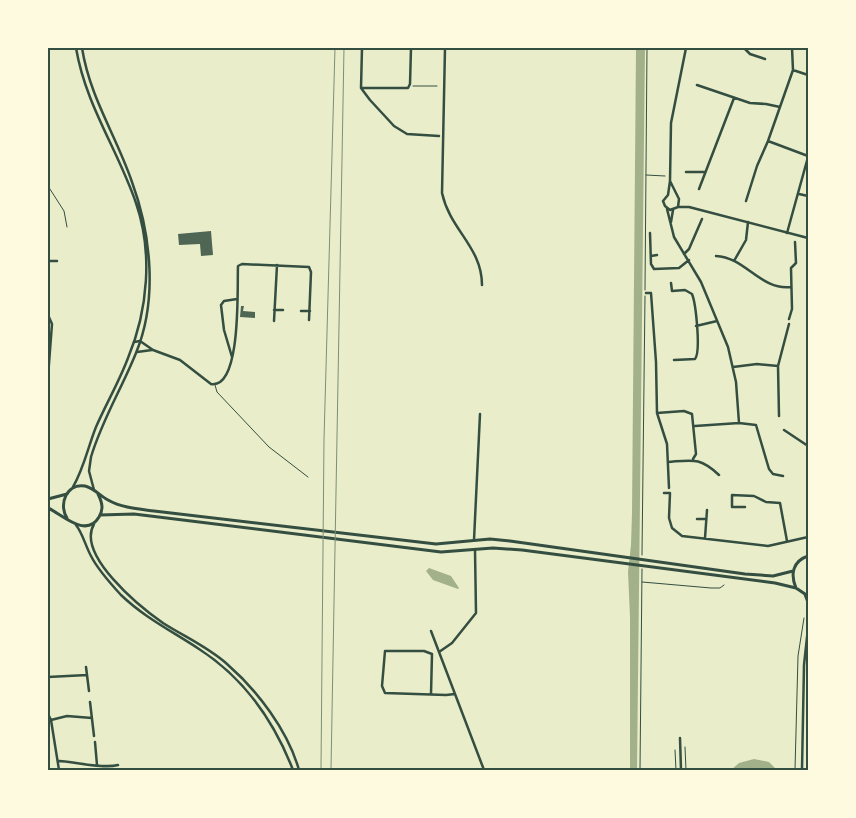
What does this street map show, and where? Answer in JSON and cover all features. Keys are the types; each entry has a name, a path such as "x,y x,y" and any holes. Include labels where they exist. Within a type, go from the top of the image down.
{"main road":[{"path":"48,499 82,486 94,490 108,501 132,508 436,544 510,541 756,575 773,576 793,571"},
{"path":"66,518 62,504 67,493"},
{"path":"48,508 76,525 85,526 95,522 100,515 102,502 98,494"},
{"path":"100,515 134,514 441,552 493,548 522,550 796,588 807,595"},
{"path":"796,588 793,571 799,561 808,556"}],"street":[{"path":"72,489 95,430 128,359 142,310 145,283 145,251 141,222 128,184 89,98 76,48"},
{"path":"82,48 92,90 129,174 144,221 148,251 148,283 144,327 137,352 94,448 89,471 94,490"},
{"path":"362,48 361,88 386,118 400,131 411,135 439,136"},
{"path":"361,88 404,89 410,86 411,48"},
{"path":"445,48 442,194 452,222 478,257 482,285"},
{"path":"686,48 671,124 670,181 668,194 663,201 674,237 701,282 733,367 739,423"},
{"path":"744,48 750,54 765,59"},
{"path":"746,201 792,70 792,48"},
{"path":"792,70 808,75"},
{"path":"697,85 734,98 780,108"},
{"path":"699,189 734,98"},
{"path":"768,141 808,156 787,233"},
{"path":"686,172 705,172"},
{"path":"670,181 680,201 689,207"},
{"path":"668,194 677,195"},
{"path":"799,194 808,196"},
{"path":"678,207 680,201"},
{"path":"670,223 673,210 678,207 689,207 808,238"},
{"path":"666,208 673,210"},
{"path":"684,254 702,219"},
{"path":"734,260 746,240 748,222"},
{"path":"650,233 652,266 656,270 678,268 689,260"},
{"path":"789,319 791,268 796,263 795,242"},
{"path":"651,256 657,255"},
{"path":"716,256 734,260 772,286 791,287"},
{"path":"48,260 57,261"},
{"path":"133,342 140,341 153,350 180,360 211,384 215,385 226,376 233,358 240,264 307,267 311,269 309,320"},
{"path":"274,321 277,265"},
{"path":"671,283 672,291 686,290 692,294 698,356 695,359 674,360"},
{"path":"646,293 651,293 656,362 657,413 666,444 669,488"},
{"path":"233,358 224,330 221,305 224,301 237,299"},
{"path":"274,310 283,310"},
{"path":"301,311 310,311"},
{"path":"48,315 52,324 48,377"},
{"path":"696,326 717,321"},
{"path":"778,416 778,366 789,324"},
{"path":"137,352 153,350"},
{"path":"733,367 757,364 778,366"},
{"path":"657,413 688,412 692,414 696,454 692,459"},
{"path":"474,542 480,414"},
{"path":"694,426 739,423 756,425 769,469 773,474 783,476"},
{"path":"784,430 808,446"},
{"path":"668,462 692,459 709,464 718,475"},
{"path":"664,493 670,493 669,518 672,528 682,536 768,546 808,536"},
{"path":"744,507 732,507 732,495 754,496 766,502 780,504 787,541"},
{"path":"705,538 707,510"},
{"path":"697,518 706,519"},
{"path":"95,522 90,535 92,546 112,577 142,607 163,622 208,648 246,682 282,732 299,770"},
{"path":"76,525 82,532 94,562 121,594 157,624 215,660 250,694 278,736 293,770"},
{"path":"439,652 452,644 476,613 475,550"},
{"path":"807,595 808,603"},
{"path":"802,770 804,665 808,628"},
{"path":"431,631 484,770"},
{"path":"432,694 432,654 424,651 385,651 383,691 432,694 455,694"},
{"path":"86,667 89,691"},
{"path":"48,678 87,675"},
{"path":"90,702 94,736"},
{"path":"48,714 51,720 60,770"},
{"path":"51,720 67,716 92,718"},
{"path":"680,738 681,770"},
{"path":"95,742 97,765"},
{"path":"59,761 110,767 118,765"}],"lane":[{"path":"215,385 217,392 259,438 308,477"}],"path":[{"path":"640,770 647,48"},
{"path":"410,86 437,86"},
{"path":"646,175 665,176"},
{"path":"48,186 64,212 67,228"},
{"path":"642,582 711,588 720,588 724,584"},
{"path":"795,770 798,656 804,618"},
{"path":"685,747 686,770"},
{"path":"675,750 676,770"}],"shaded area":[{"path":"636,48 645,48 637,770 630,770 630,617 628,572 632,513"},
{"path":"429,568 451,576 459,588 433,580 426,571"},
{"path":"754,759 769,762 777,770 731,770 739,763"}],"building":[{"path":"211,231 213,255 201,256 200,244 179,245 178,234"},
{"path":"241,306 244,306 243,311 255,312 255,318 240,317"}],"railway":[{"path":"321,770 324,439 335,48"},
{"path":"331,770 344,48"}]}
